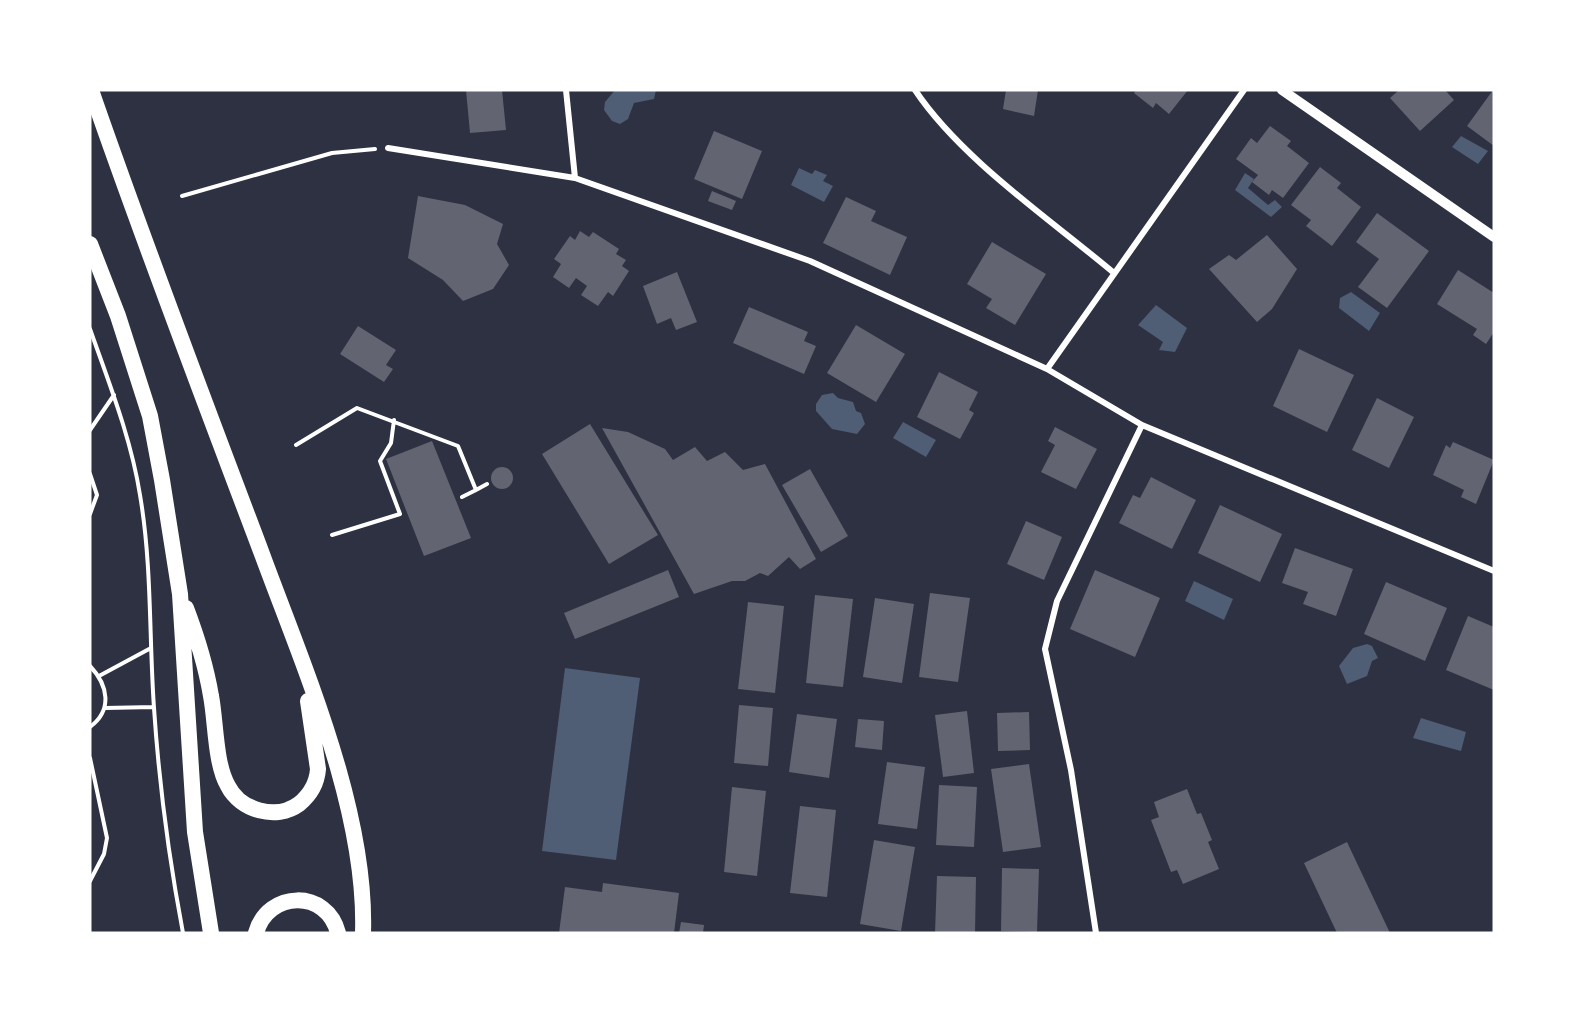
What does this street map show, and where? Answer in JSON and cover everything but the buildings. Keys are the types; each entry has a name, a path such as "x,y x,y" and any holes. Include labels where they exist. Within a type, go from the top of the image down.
{"highway":[{"path":"91,90 306,672 349,806 359,869 363,933"},
{"path":"90,244 118,316 150,417 180,594 195,832 211,933"},
{"path":"180,594 201,651 226,785 238,800 251,808 265,812 283,811 298,805 309,794 317,780 317,759 311,733 306,672"},
{"path":"256,933 260,920 273,907 288,901 301,900 312,902 324,910 338,933"}],"street":[{"path":"566,90 575,178"},
{"path":"915,90 931,114 990,170 1114,273"},
{"path":"1047,369 1245,90"},
{"path":"1282,90 1494,237"},
{"path":"388,148 575,178 810,261 1047,369 1142,425 1494,571"},
{"path":"1096,933 1071,770 1045,649 1057,601 1142,425"}],"path":[{"path":"182,196 332,153 388,148"},
{"path":"90,329 114,395 131,452 142,504 147,538 154,707 173,880 183,933"},
{"path":"90,430 114,395"},
{"path":"296,445 357,408 458,446 476,489"},
{"path":"332,535 400,514 380,461 391,443 394,420"},
{"path":"90,474 97,495 90,514"},
{"path":"462,497 487,484"},
{"path":"99,676 151,648"},
{"path":"90,666 99,676 107,692 105,708 98,721 90,727"},
{"path":"105,708 154,707"},
{"path":"90,758 107,838 104,854 90,881"}],"water":[{"path":"615,90 656,90 654,99 634,103 628,119 620,124 612,121 604,110 605,102"},
{"path":"1461,136 1488,151 1478,164 1452,147"},
{"path":"799,168 812,174 815,170 827,175 823,181 833,186 824,202 791,185"},
{"path":"1245,173 1254,179 1248,188 1268,205 1275,200 1282,207 1271,217 1235,190"},
{"path":"1351,292 1380,313 1369,331 1339,308 1340,298"},
{"path":"1156,305 1187,328 1175,352 1159,350 1163,342 1138,325"},
{"path":"833,393 838,398 853,402 856,411 861,413 865,424 857,434 832,429 816,411 816,404 822,395"},
{"path":"903,422 936,440 926,457 893,438"},
{"path":"1194,581 1233,599 1224,620 1185,601"},
{"path":"1367,644 1372,646 1378,658 1372,661 1367,676 1347,684 1339,666 1353,648"},
{"path":"565,668 640,678 616,860 542,851"},
{"path":"1421,718 1466,732 1461,751 1413,738"}]}
